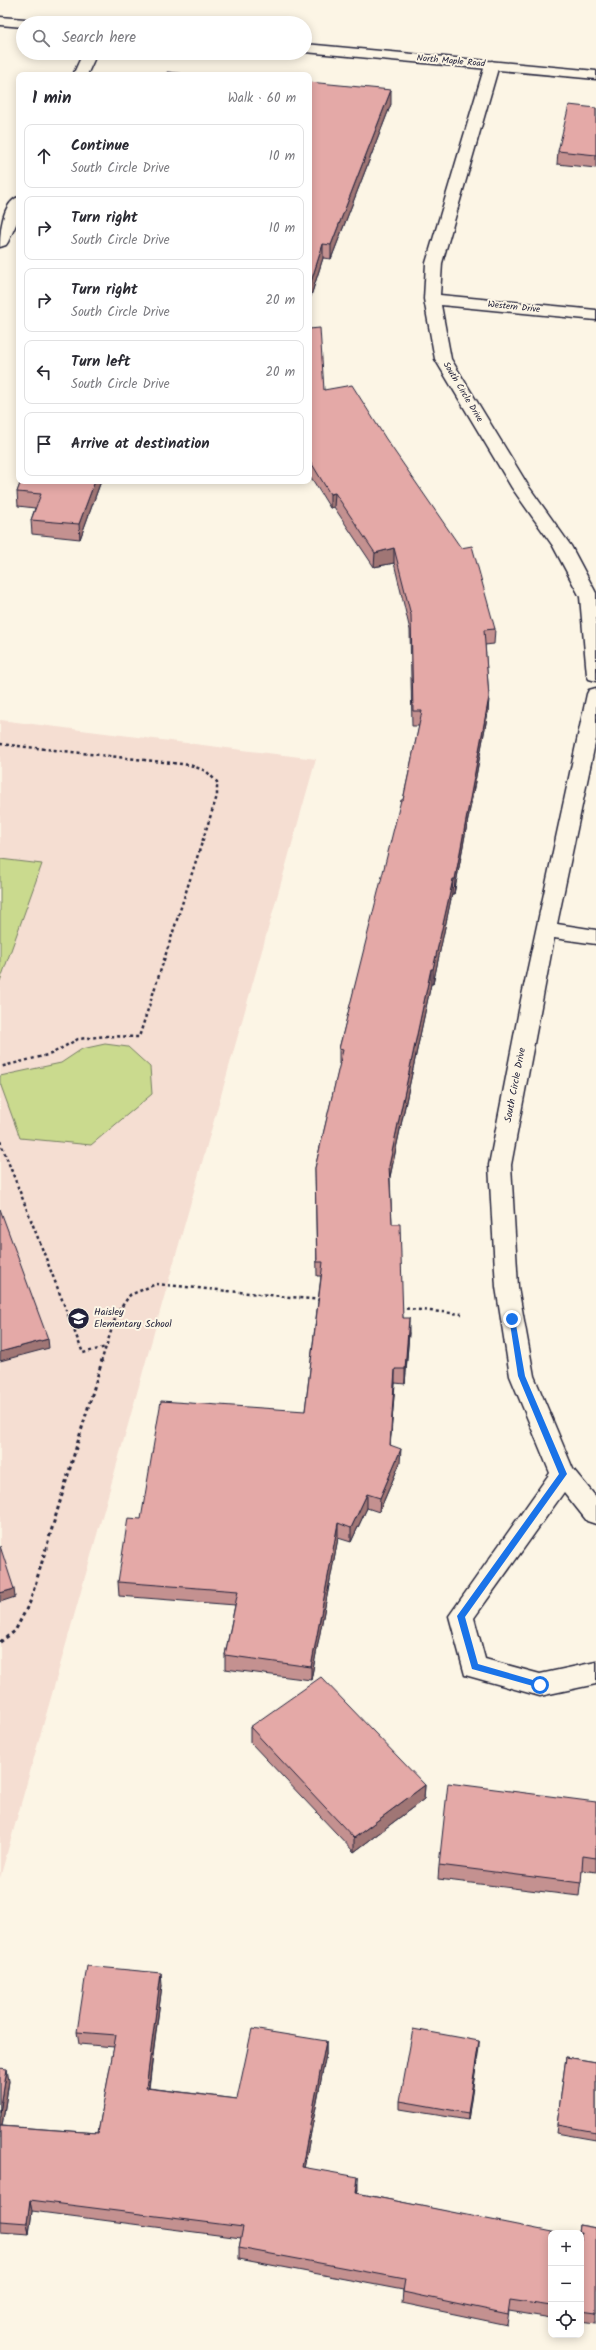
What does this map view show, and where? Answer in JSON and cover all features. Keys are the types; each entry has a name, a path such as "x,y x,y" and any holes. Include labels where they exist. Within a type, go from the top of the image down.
{"street":[{"path":"0,21 16,22"},
{"name":"North Maple Road","path":"312,49 596,75"},
{"path":"81,72 87,60"},
{"name":"South Circle Drive","path":"492,65 434,263 432,299 443,359 521,488 562,546 592,598 596,675"},
{"path":"0,242 16,208"},
{"name":"Western Drive","path":"432,299 596,315"},
{"name":"South Circle Drive","path":"596,694 531,1000 500,1165 507,1287 522,1376 563,1474 596,1514"},
{"path":"547,930 596,937"},
{"path":"563,1474 461,1616 474,1667 540,1685 596,1673"}],"path":[{"path":"0,744 190,765 206,771 216,782 217,796 139,1037 107,1036 78,1040 51,1054 0,1067"},
{"path":"0,1141 82,1353 106,1347"},
{"path":"0,1642 15,1631 30,1602 117,1313 130,1295 156,1284 328,1301"},
{"path":"399,1308 462,1314"}],"shaded area":[{"name":"Haisley Elementary School","path":"0,720 316,759 0,1878"}],"green space":[{"path":"0,859 42,864 0,981"},
{"path":"105,1044 128,1047 150,1067 152,1094 91,1145 20,1138 0,1083 0,1076 61,1063 82,1049"}],"building":[{"path":"312,82 391,90 331,245 323,244 312,279"},
{"path":"569,105 596,108 596,155 558,151"},
{"path":"320,328 324,390 352,385 386,439 461,548 472,546 495,629 484,630 489,697 455,879 453,879 433,969 431,969 389,1166 392,1224 400,1224 403,1318 409,1318 405,1369 395,1369 390,1445 401,1449 380,1498 367,1494 351,1528 338,1523 311,1667 225,1655 238,1591 118,1582 128,1518 141,1519 161,1401 305,1411 323,1262 317,1262 315,1168 343,1050 339,1049 401,800 403,800 422,711 413,711 411,615 394,548 375,553 335,493 330,494 312,464 312,329"},
{"path":"20,484 94,484 79,524 31,520 41,494 17,492"},
{"path":"0,1209 48,1339 0,1352"},
{"path":"0,1546 14,1589 0,1593"},
{"path":"321,1677 425,1785 354,1838 250,1727"},
{"path":"448,1783 596,1802 596,1858 583,1856 581,1883 439,1865"},
{"path":"87,1966 161,1973 146,2088 237,2099 252,2029 326,2041 302,2167 358,2177 356,2193 548,2231 548,2306 510,2300 508,2314 403,2292 405,2279 239,2248 243,2227 30,2200 27,2223 0,2221 0,2126 98,2133 116,2035 77,2032"},
{"path":"413,2029 479,2041 468,2113 400,2101"},
{"path":"566,2057 596,2062 596,2132 557,2125"},
{"path":"0,2068 7,2069 0,2112"},
{"path":"579,2225 596,2228 596,2313 584,2311 584,2230 578,2230"}],"place":[{"name":"Haisley Elementary School","path":"79,1318"}],"route":[{"path":"512,1319 522,1376 563,1474 461,1616 474,1667 540,1685"}]}
